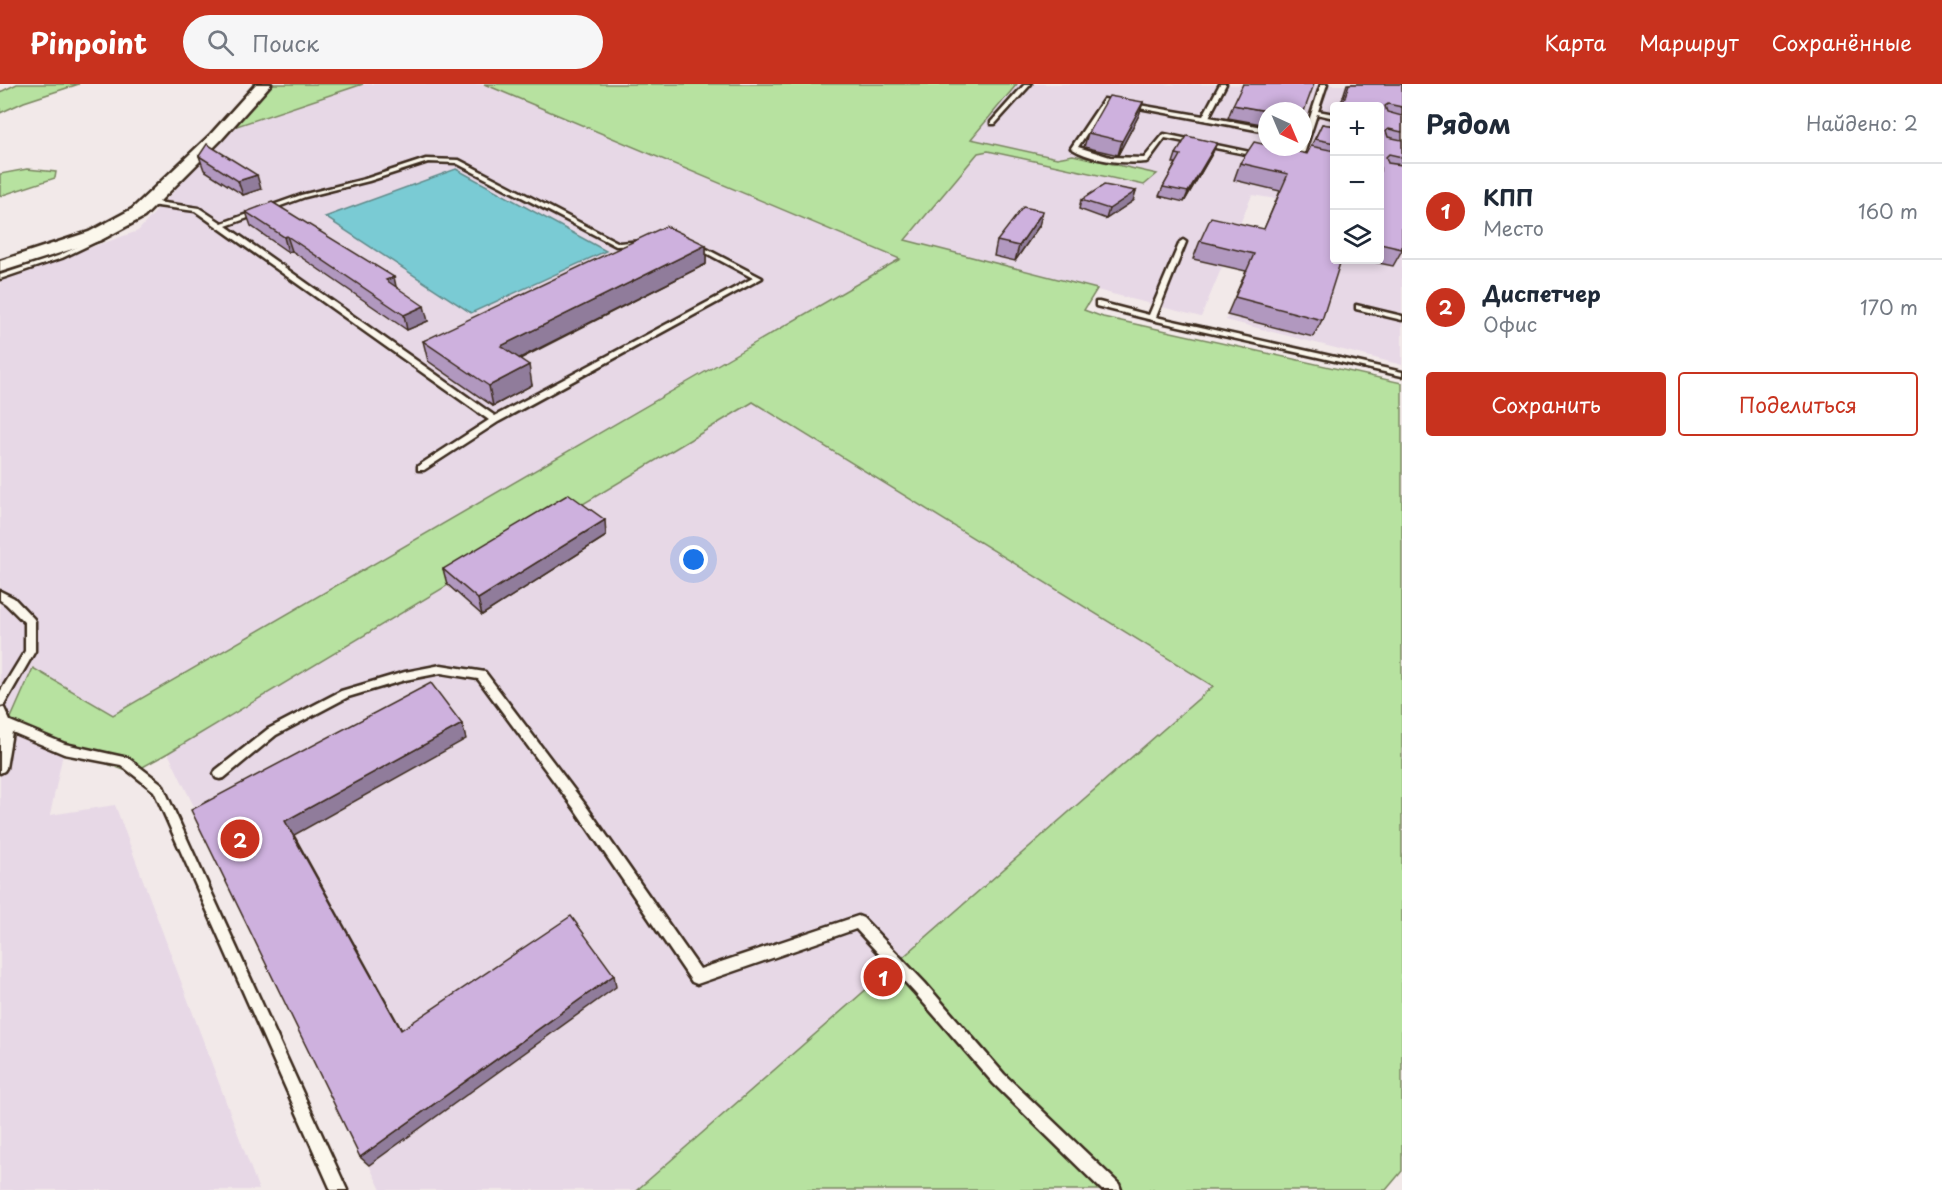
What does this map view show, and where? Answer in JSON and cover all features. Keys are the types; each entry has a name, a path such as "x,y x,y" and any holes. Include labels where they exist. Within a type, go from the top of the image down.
{"street":[{"path":"0,267 63,248 118,224 150,203 216,137 264,84"}],"lane":[{"path":"993,123 1028,84"},
{"path":"1205,119 1223,84"},
{"path":"1312,120 1324,84"},
{"path":"1258,128 1106,100 1074,148 1087,154 1130,162 1146,160 1164,136 1270,158"},
{"path":"1315,112 1330,115"},
{"path":"1312,136 1317,136"},
{"path":"1296,156 1312,159"},
{"path":"221,226 303,196 367,180 428,160 447,160 457,161 618,245 650,242"},
{"path":"150,203 197,209 495,420"},
{"path":"0,278 87,245 107,235 118,224"},
{"path":"421,468 495,420 758,278 686,240"},
{"path":"1152,318 1183,242"},
{"path":"1099,304 1402,374"},
{"path":"1359,307 1402,318"},
{"path":"0,595 10,601 30,622 30,651 0,702"},
{"path":"220,774 272,732 345,694 405,676 441,669 481,675 580,807 697,977 858,922 920,988 999,1079 1113,1190"},
{"path":"0,711 2,726 0,768"},
{"path":"2,726 64,748 124,761 158,788 339,1190"}],"shaded area":[{"path":"363,84 484,84 901,258 112,716 33,668 64,749 50,815 115,805 259,1190 0,1190 0,279 138,231 231,128"},
{"path":"1017,84 1402,85 1402,365 1226,320 1276,199 1252,195 1201,317 904,240 977,153 988,151 1157,174 1073,155 1057,158 971,139"},
{"path":"753,402 1213,686 637,1190 381,1190 168,753"}],"green space":[{"path":"17,84 79,84 24,102 0,113 0,92"},
{"path":"270,84 363,84 231,128"},
{"path":"484,84 1017,84 971,139 1057,158 1073,155 1157,174 1144,185 988,151 978,153 905,240 1097,289 1084,310 1103,317 1402,383 1402,1171 1386,1190 637,1190 1213,686 753,402 132,773 7,727 33,668 113,715 900,259"},
{"path":"27,169 56,172 55,178 0,196 0,174"}],"water":[{"path":"456,169 606,251 471,313 325,217"}],"building":[{"path":"1243,84 1314,84 1307,102 1258,102 1258,109 1233,105"},
{"path":"1349,84 1402,84 1402,107 1388,104 1385,106 1387,112 1402,116 1402,132 1389,129 1386,131 1388,137 1402,140 1402,157 1389,154 1386,157 1388,163 1402,165 1402,249 1384,245 1384,102 1343,102"},
{"path":"1109,96 1143,102 1122,141 1088,133"},
{"path":"1322,124 1330,125 1330,142 1315,139"},
{"path":"1187,136 1217,143 1188,192 1163,187 1181,155 1176,154"},
{"path":"1254,142 1258,143 1258,156 1312,156 1312,146 1330,150 1330,264 1340,264 1322,320 1235,297 1254,254 1200,241 1211,217 1264,229 1288,174 1240,163"},
{"path":"207,144 257,175 238,181 199,156"},
{"path":"1104,185 1136,191 1109,209 1081,200"},
{"path":"272,202 394,277 386,280 424,306 404,315 287,236 284,237 246,212"},
{"path":"1023,207 1043,211 1019,246 997,241"},
{"path":"666,226 706,245 501,346 529,365 489,386 423,341"},
{"path":"569,494 605,520 478,599 443,569"},
{"path":"431,683 462,724 285,821 401,1030 571,916 614,975 360,1157 191,810"}],"place":[{"name":"Диспетчер","path":"240,839"},
{"name":"КПП","path":"883,977"}]}
